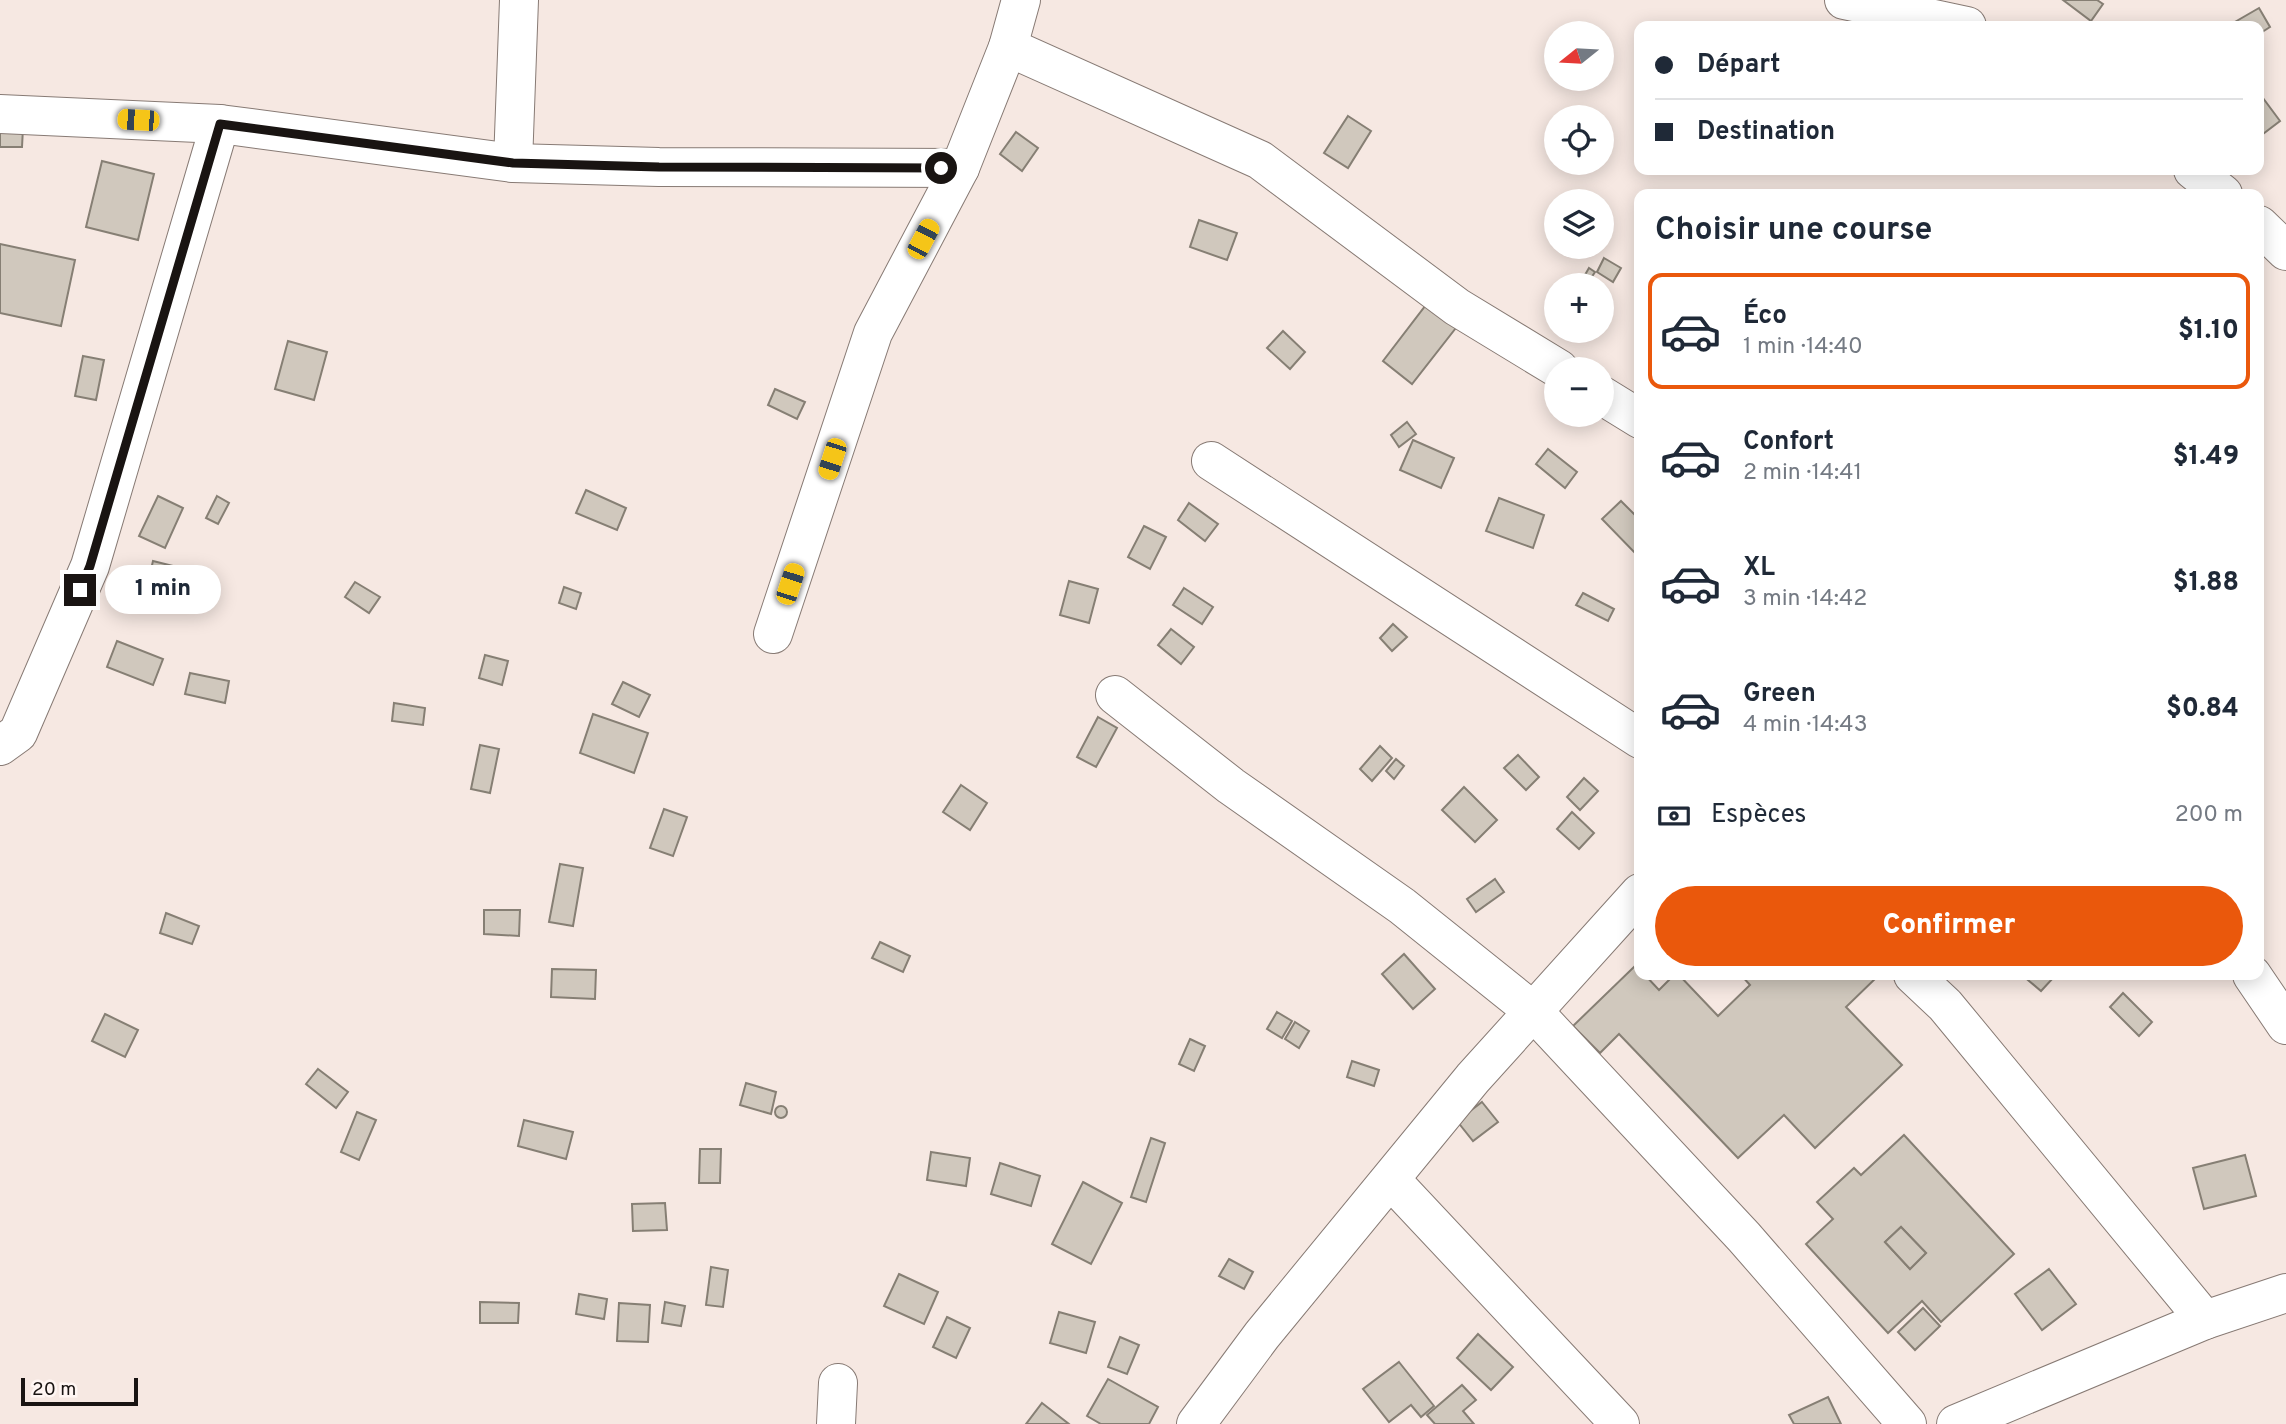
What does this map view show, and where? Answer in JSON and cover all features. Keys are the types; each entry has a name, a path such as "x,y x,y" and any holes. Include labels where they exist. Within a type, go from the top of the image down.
{"street":[{"path":"513,163 519,0"},
{"path":"773,634 873,333 960,168 1008,47 1021,0"},
{"path":"1844,0 1943,21"},
{"path":"1008,47 1260,160 1457,307 1544,360"},
{"path":"0,114 220,124 513,163 659,167 960,168"},
{"path":"0,746 18,733 90,566 220,124"},
{"path":"2199,175 2217,189"},
{"path":"2264,230 2286,251"},
{"path":"1614,403 1634,415"},
{"path":"1211,461 1634,734"},
{"path":"1115,695 1231,786 1402,906 1533,1011 1744,1237 1907,1424"},
{"path":"1196,1424 1262,1335 1473,1078 1634,900"},
{"path":"1918,980 1945,1005 2204,1320"},
{"path":"2255,980 2286,1025"},
{"path":"1391,1180 1620,1424"},
{"path":"1956,1424 2204,1320 2286,1293"},
{"path":"836,1424 838,1383"}],"building":[{"path":"2063,0 2097,0 2103,4 2091,21"},
{"path":"2259,8 2270,27 2264,31 2264,21 2237,21"},
{"path":"2264,99 2280,121 2264,133"},
{"path":"1348,116 1371,131 1348,168 1324,153"},
{"path":"0,128 23,128 22,147 0,147"},
{"path":"1016,132 1038,148 1022,171 1000,154"},
{"path":"102,161 154,174 138,240 86,227"},
{"path":"1199,220 1237,233 1227,260 1190,247"},
{"path":"0,244 75,260 61,326 0,313"},
{"path":"1604,259 1621,268 1614,280 1614,273 1597,272"},
{"path":"1429,301 1459,324 1412,384 1383,361"},
{"path":"1283,331 1305,352 1290,369 1267,348"},
{"path":"288,341 327,352 314,400 275,389"},
{"path":"83,356 104,360 96,400 75,396"},
{"path":"775,389 805,402 797,419 768,405"},
{"path":"1407,422 1416,434 1399,447 1391,435"},
{"path":"1413,440 1454,458 1441,488 1400,470"},
{"path":"1548,449 1577,472 1565,488 1536,464"},
{"path":"586,490 626,508 617,530 576,513"},
{"path":"158,496 183,508 165,548 139,536"},
{"path":"217,496 229,503 218,524 206,518"},
{"path":"1499,498 1544,515 1533,548 1486,531"},
{"path":"1621,501 1634,514 1634,552 1602,519"},
{"path":"1189,503 1218,524 1205,541 1178,520"},
{"path":"1144,526 1166,537 1150,569 1128,557"},
{"path":"153,561 177,567 168,600 145,595"},
{"path":"1069,581 1098,589 1089,623 1060,615"},
{"path":"355,582 380,597 369,613 345,597"},
{"path":"564,587 581,593 576,609 559,603"},
{"path":"1184,588 1213,607 1202,624 1173,605"},
{"path":"1583,593 1614,609 1608,621 1576,605"},
{"path":"1393,624 1407,637 1392,651 1380,638"},
{"path":"1171,629 1194,647 1181,664 1158,645"},
{"path":"117,641 163,659 153,685 107,667"},
{"path":"485,655 508,661 502,685 479,678"},
{"path":"190,673 229,681 225,703 185,694"},
{"path":"623,682 650,695 639,717 612,704"},
{"path":"394,703 425,708 423,725 392,721"},
{"path":"593,714 648,733 634,773 580,753"},
{"path":"1098,717 1117,728 1096,767 1077,757"},
{"path":"480,745 499,749 490,793 471,789"},
{"path":"1380,746 1392,758 1372,781 1360,769"},
{"path":"1518,755 1539,777 1526,790 1504,768"},
{"path":"1396,759 1404,766 1394,779 1386,771"},
{"path":"1584,778 1598,791 1580,810 1567,797"},
{"path":"961,785 987,803 970,830 943,812"},
{"path":"1464,787 1497,820 1475,842 1442,810"},
{"path":"664,809 687,817 673,856 650,848"},
{"path":"1572,812 1594,833 1579,849 1557,829"},
{"path":"560,864 583,868 573,926 549,922"},
{"path":"1495,879 1504,892 1476,912 1467,899"},
{"path":"484,910 520,910 519,936 484,934"},
{"path":"166,913 199,926 192,944 160,933"},
{"path":"880,942 910,956 903,972 872,958"},
{"path":"1404,954 1435,989 1413,1009 1382,974"},
{"path":"1634,967 1634,980 1650,980 1659,990 1669,980 1684,980 1718,1016 1750,985 1746,980 1874,980 1846,1007 1902,1065 1815,1148 1784,1115 1738,1158 1619,1034 1600,1053 1573,1026"},
{"path":"552,969 596,970 595,999 551,997"},
{"path":"2028,980 2051,980 2041,991"},
{"path":"2123,993 2152,1022 2139,1036 2110,1007"},
{"path":"1277,1012 1292,1021 1282,1038 1267,1029"},
{"path":"105,1014 138,1030 125,1057 92,1041"},
{"path":"1295,1022 1309,1031 1299,1048 1285,1039"},
{"path":"1190,1039 1205,1046 1194,1071 1179,1064"},
{"path":"1352,1061 1379,1070 1374,1086 1347,1077"},
{"path":"318,1069 348,1092 336,1108 306,1084"},
{"path":"746,1083 776,1092 771,1114 740,1105"},
{"path":"1482,1102 1498,1122 1473,1141 1457,1121"},
{"path":"776,1107 786,1107 786,1117 776,1117"},
{"path":"357,1112 376,1120 359,1160 341,1152"},
{"path":"524,1120 573,1132 566,1159 518,1146"},
{"path":"1904,1135 2014,1254 1941,1322 1922,1301 1888,1333 1806,1244 1833,1219 1817,1202 1854,1168 1861,1175","holes":["1901,1227 1926,1253 1910,1269 1885,1242"]},
{"path":"1151,1138 1165,1143 1146,1202 1131,1197"},
{"path":"700,1149 721,1149 720,1183 699,1183"},
{"path":"931,1152 970,1158 966,1186 927,1180"},
{"path":"2245,1155 2256,1196 2204,1209 2193,1168"},
{"path":"1000,1163 1040,1176 1031,1206 991,1194"},
{"path":"1083,1182 1122,1203 1091,1264 1052,1244"},
{"path":"665,1203 667,1230 633,1231 632,1204"},
{"path":"1901,1227 1926,1253 1910,1269 1885,1242"},
{"path":"1229,1259 1253,1272 1244,1289 1219,1276"},
{"path":"711,1267 728,1270 723,1307 706,1305"},
{"path":"2049,1269 2076,1304 2042,1330 2015,1294"},
{"path":"899,1274 938,1292 924,1324 884,1306"},
{"path":"579,1294 607,1299 604,1319 576,1314"},
{"path":"480,1302 519,1303 518,1323 480,1323"},
{"path":"665,1302 685,1306 681,1326 662,1323"},
{"path":"619,1303 650,1305 648,1342 617,1341"},
{"path":"1923,1308 1940,1326 1915,1350 1898,1332"},
{"path":"1059,1312 1095,1322 1086,1353 1050,1343"},
{"path":"947,1317 970,1328 956,1358 933,1347"},
{"path":"1478,1334 1513,1367 1491,1390 1457,1358"},
{"path":"1120,1337 1139,1345 1127,1374 1108,1367"},
{"path":"1399,1362 1434,1406 1421,1417 1411,1405 1389,1422 1363,1389"},
{"path":"1108,1379 1158,1407 1149,1424 1101,1424 1087,1416"},
{"path":"1462,1385 1476,1400 1463,1411 1474,1424 1435,1424 1427,1415"},
{"path":"1828,1397 1841,1424 1794,1424 1789,1415"},
{"path":"1042,1403 1069,1424 1026,1424"}],"route":[{"path":"80,590 90,566 220,124 513,163 659,167 941,168"}]}
